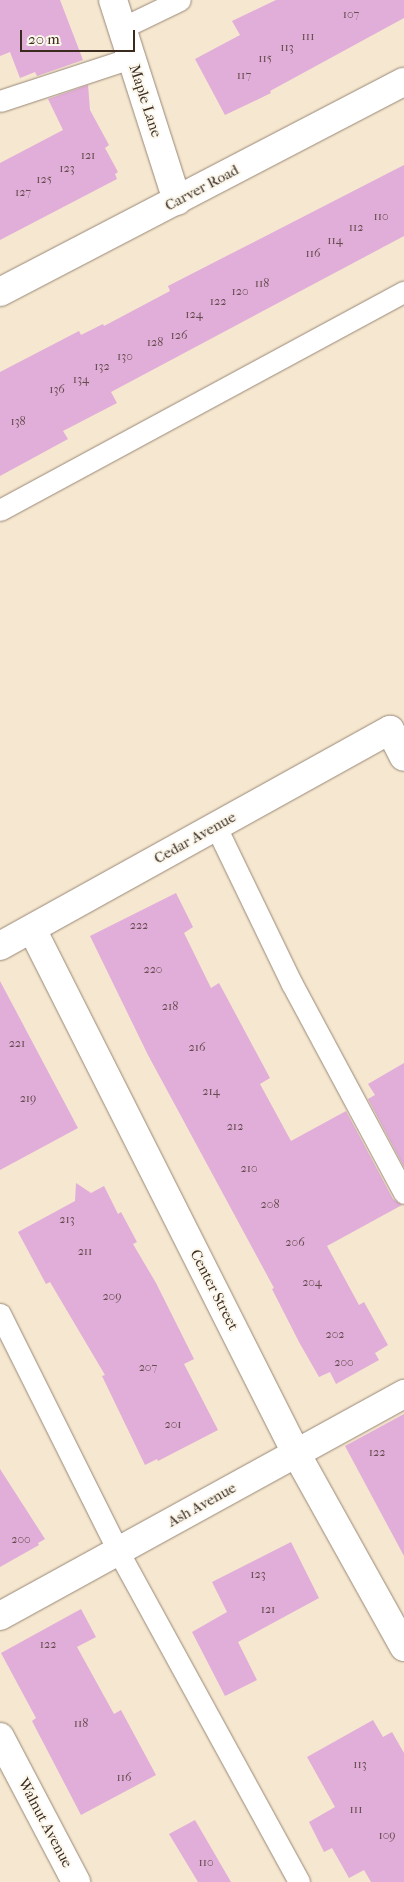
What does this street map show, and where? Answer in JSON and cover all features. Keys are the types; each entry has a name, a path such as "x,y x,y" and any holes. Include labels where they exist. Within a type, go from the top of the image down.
{"street":[{"name":"Maple Lane","path":"113,0 176,201"},
{"name":"Carver Road","path":"0,292 404,82"},
{"name":"Cedar Avenue","path":"0,946 390,730 404,757"},
{"name":"Center Street","path":"32,929 296,1454 404,1647"},
{"name":"Ash Avenue","path":"0,1616 404,1394"},
{"name":"Walnut Avenue","path":"0,1737 76,1882"}],"lane":[{"path":"122,28 180,0"},
{"path":"0,101 131,58"},
{"path":"0,510 404,292"},
{"path":"216,827 292,984 404,1193"},
{"path":"0,1314 118,1551 298,1882"}],"building":[{"path":"0,0 60,0 83,60 37,76 35,72 20,78 10,52 0,56"},
{"path":"276,0 404,0 404,18 270,91 271,93 225,115 195,59 240,35 232,21"},
{"path":"88,85 90,110 109,145 105,148 118,172 115,174 117,179 0,240 0,163 63,130 48,99"},
{"path":"404,165 404,236 111,392 117,403 63,431 68,439 0,476 0,372 79,331 81,335 103,324 104,326 170,291 168,286"},
{"path":"176,893 193,927 184,933 211,988 219,983 270,1078 260,1084 291,1141 346,1111 393,1199 402,1205 327,1246 359,1305 364,1302 388,1345 375,1353 379,1360 336,1384 330,1372 319,1377 299,1342 272,1289 274,1288 148,1055 90,936"},
{"path":"0,981 78,1128 0,1170"},
{"path":"404,1063 404,1167 368,1099 375,1095 368,1084"},
{"path":"76,1183 91,1193 104,1186 118,1214 121,1212 137,1242 133,1244 156,1283 194,1359 184,1364 218,1430 158,1461 157,1459 145,1465 102,1376 105,1375 50,1282 46,1284 18,1232 75,1201"},
{"path":"404,1414 404,1556 345,1446"},
{"path":"0,1469 45,1539 38,1543 39,1545 0,1567"},
{"path":"291,1542 319,1598 238,1642 257,1680 225,1696 192,1632 227,1612 212,1582"},
{"path":"81,1609 96,1637 77,1647 114,1714 121,1710 156,1775 81,1815 32,1721 36,1718 1,1653"},
{"path":"373,1720 383,1737 392,1732 404,1753 404,1882 371,1882 364,1870 349,1878 332,1848 324,1852 309,1822 335,1807 307,1757"},
{"path":"195,1820 231,1882 198,1882 169,1834"}]}
